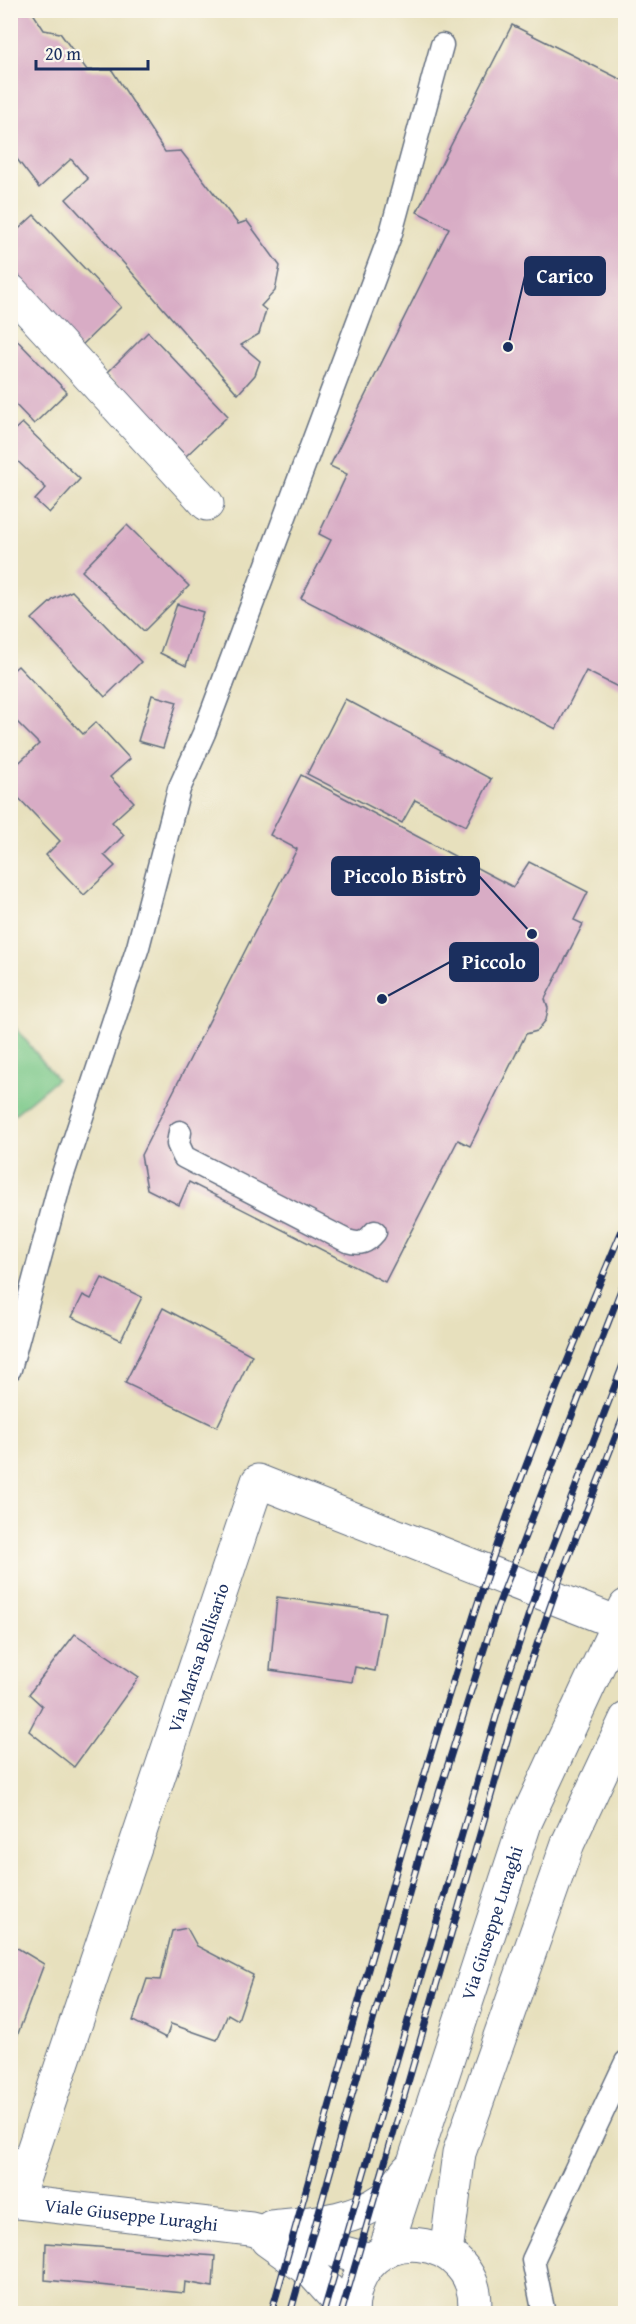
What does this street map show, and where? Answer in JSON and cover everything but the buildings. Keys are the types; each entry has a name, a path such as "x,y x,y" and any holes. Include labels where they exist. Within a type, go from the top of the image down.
{"street":[{"path":"10,290 207,504"},
{"name":"Via Marisa Bellisario","path":"13,2201 258,1481 622,1615"},
{"name":"Via Giuseppe Luraghi","path":"351,2313 352,2295 358,2276 378,2255 414,2161 525,1823 622,1615"},
{"path":"446,2253 459,2153 568,1843 626,1719"},
{"name":"Viale Giuseppe Luraghi","path":"251,2229 328,2221 360,2211 385,2198 414,2161"},
{"name":"Viale Giuseppe Luraghi","path":"13,2201 251,2229 378,2255"},
{"name":"Viale Giuseppe Luraghi","path":"251,2229 313,2273 351,2313"},
{"path":"378,2255 408,2244 428,2245 446,2253 462,2267 472,2284 474,2313"}],"lane":[{"path":"10,1369 60,1183 96,1068 138,947 179,789 204,733 392,233 442,45"},
{"path":"180,1132 178,1144 184,1157 326,1230 358,1244 368,1241 375,1232"},
{"path":"544,2313 533,2260 626,2062"}],"green space":[{"path":"11,1022 57,1079 10,1117"}],"railway":[{"path":"271,2314 400,1858 483,1587 533,1448 626,1221"},
{"path":"290,2314 423,1844 497,1608 626,1277"},
{"path":"323,2314 505,1686 543,1571 626,1357"},
{"path":"341,2314 524,1682 559,1581 626,1410"}],"place":[{"name":"Carico","path":"508,347"},
{"name":"Piccolo Bistrò","path":"532,934"},
{"name":"Piccolo","path":"382,999"}]}
